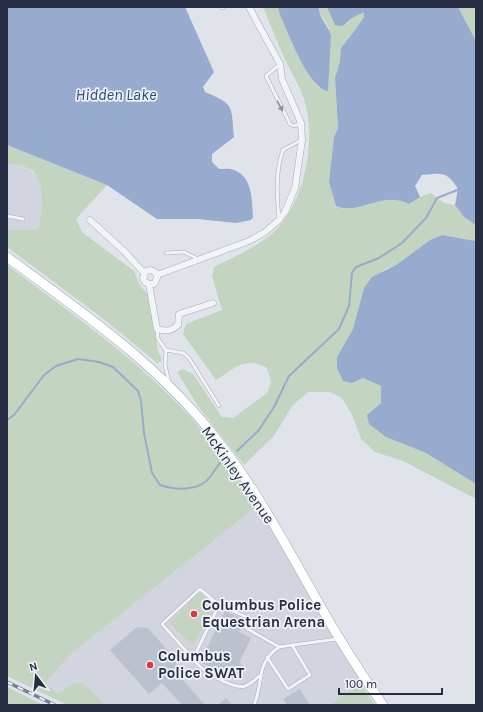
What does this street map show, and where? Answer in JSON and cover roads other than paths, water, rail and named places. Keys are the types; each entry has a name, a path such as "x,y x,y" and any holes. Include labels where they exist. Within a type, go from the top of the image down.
{"main road":[{"name":"McKinley Avenue","path":"7,257 115,337 169,386 218,441 253,492 339,639 383,705"}],"street":[{"path":"157,275 265,232 279,220 289,204 295,188 302,140 301,123 282,79 280,64 249,7"},
{"path":"90,220 125,252 144,273"},
{"path":"144,273 151,270 157,275"},
{"path":"144,273 143,280 149,284 157,330 168,331 174,329 178,325 179,314 214,303"},
{"path":"149,284 155,282 157,275"}],"lane":[{"path":"280,64 266,76 290,124 294,126 301,123"},
{"path":"279,220 277,180 282,150 302,140"},
{"path":"7,216 23,219"},
{"path":"166,253 184,252 198,259"},
{"path":"157,330 158,339 166,350 165,365 169,386"},
{"path":"166,350 183,353 189,358 219,406"},
{"path":"261,675 245,686 235,686 198,666 162,624 200,589 220,605 251,618 246,628 279,647"},
{"path":"193,659 220,605"},
{"path":"254,705 258,696 263,664 267,657 279,647 339,639"},
{"path":"267,657 288,689 310,675 292,645"}],"water":[{"name":"Hidden Lake","path":"7,7 185,7 214,72 203,87 205,92 222,100 230,107 231,112 234,137 212,154 212,162 219,169 232,169 240,173 245,178 252,197 253,217 251,220 236,223 198,219 157,219 107,185 7,145"},
{"path":"278,7 319,7 320,14 331,35 328,91 321,88 307,71 294,46"},
{"path":"327,7 458,7 476,41 476,225 464,217 455,205 458,189 451,179 443,174 422,175 415,186 420,197 409,204 399,200 389,200 353,208 336,206 329,182 334,137 338,128 335,78 340,61 341,48 364,17 364,12 352,18 345,24 338,26 335,25"},
{"path":"442,235 476,241 476,484 426,453 386,437 369,424 367,415 381,403 381,386 363,378 352,383 343,381 337,368 337,357 353,329 364,288 372,277 396,265 430,240"}],"waterway":[{"path":"237,451 259,430 274,407 289,376 339,329 349,306 352,273 356,267 379,258 402,243 426,218 437,198 460,189"},
{"path":"7,420 14,415 44,375 56,366 78,359 99,362 113,367 138,391 141,401 144,433 152,473 160,485 180,489 200,485 210,477 221,462"}],"railway":[{"path":"7,682 55,705"}],"place":[{"name":"Columbus Police Equestrian Arena","path":"194,614"},
{"name":"Columbus Police SWAT","path":"150,665"}]}
